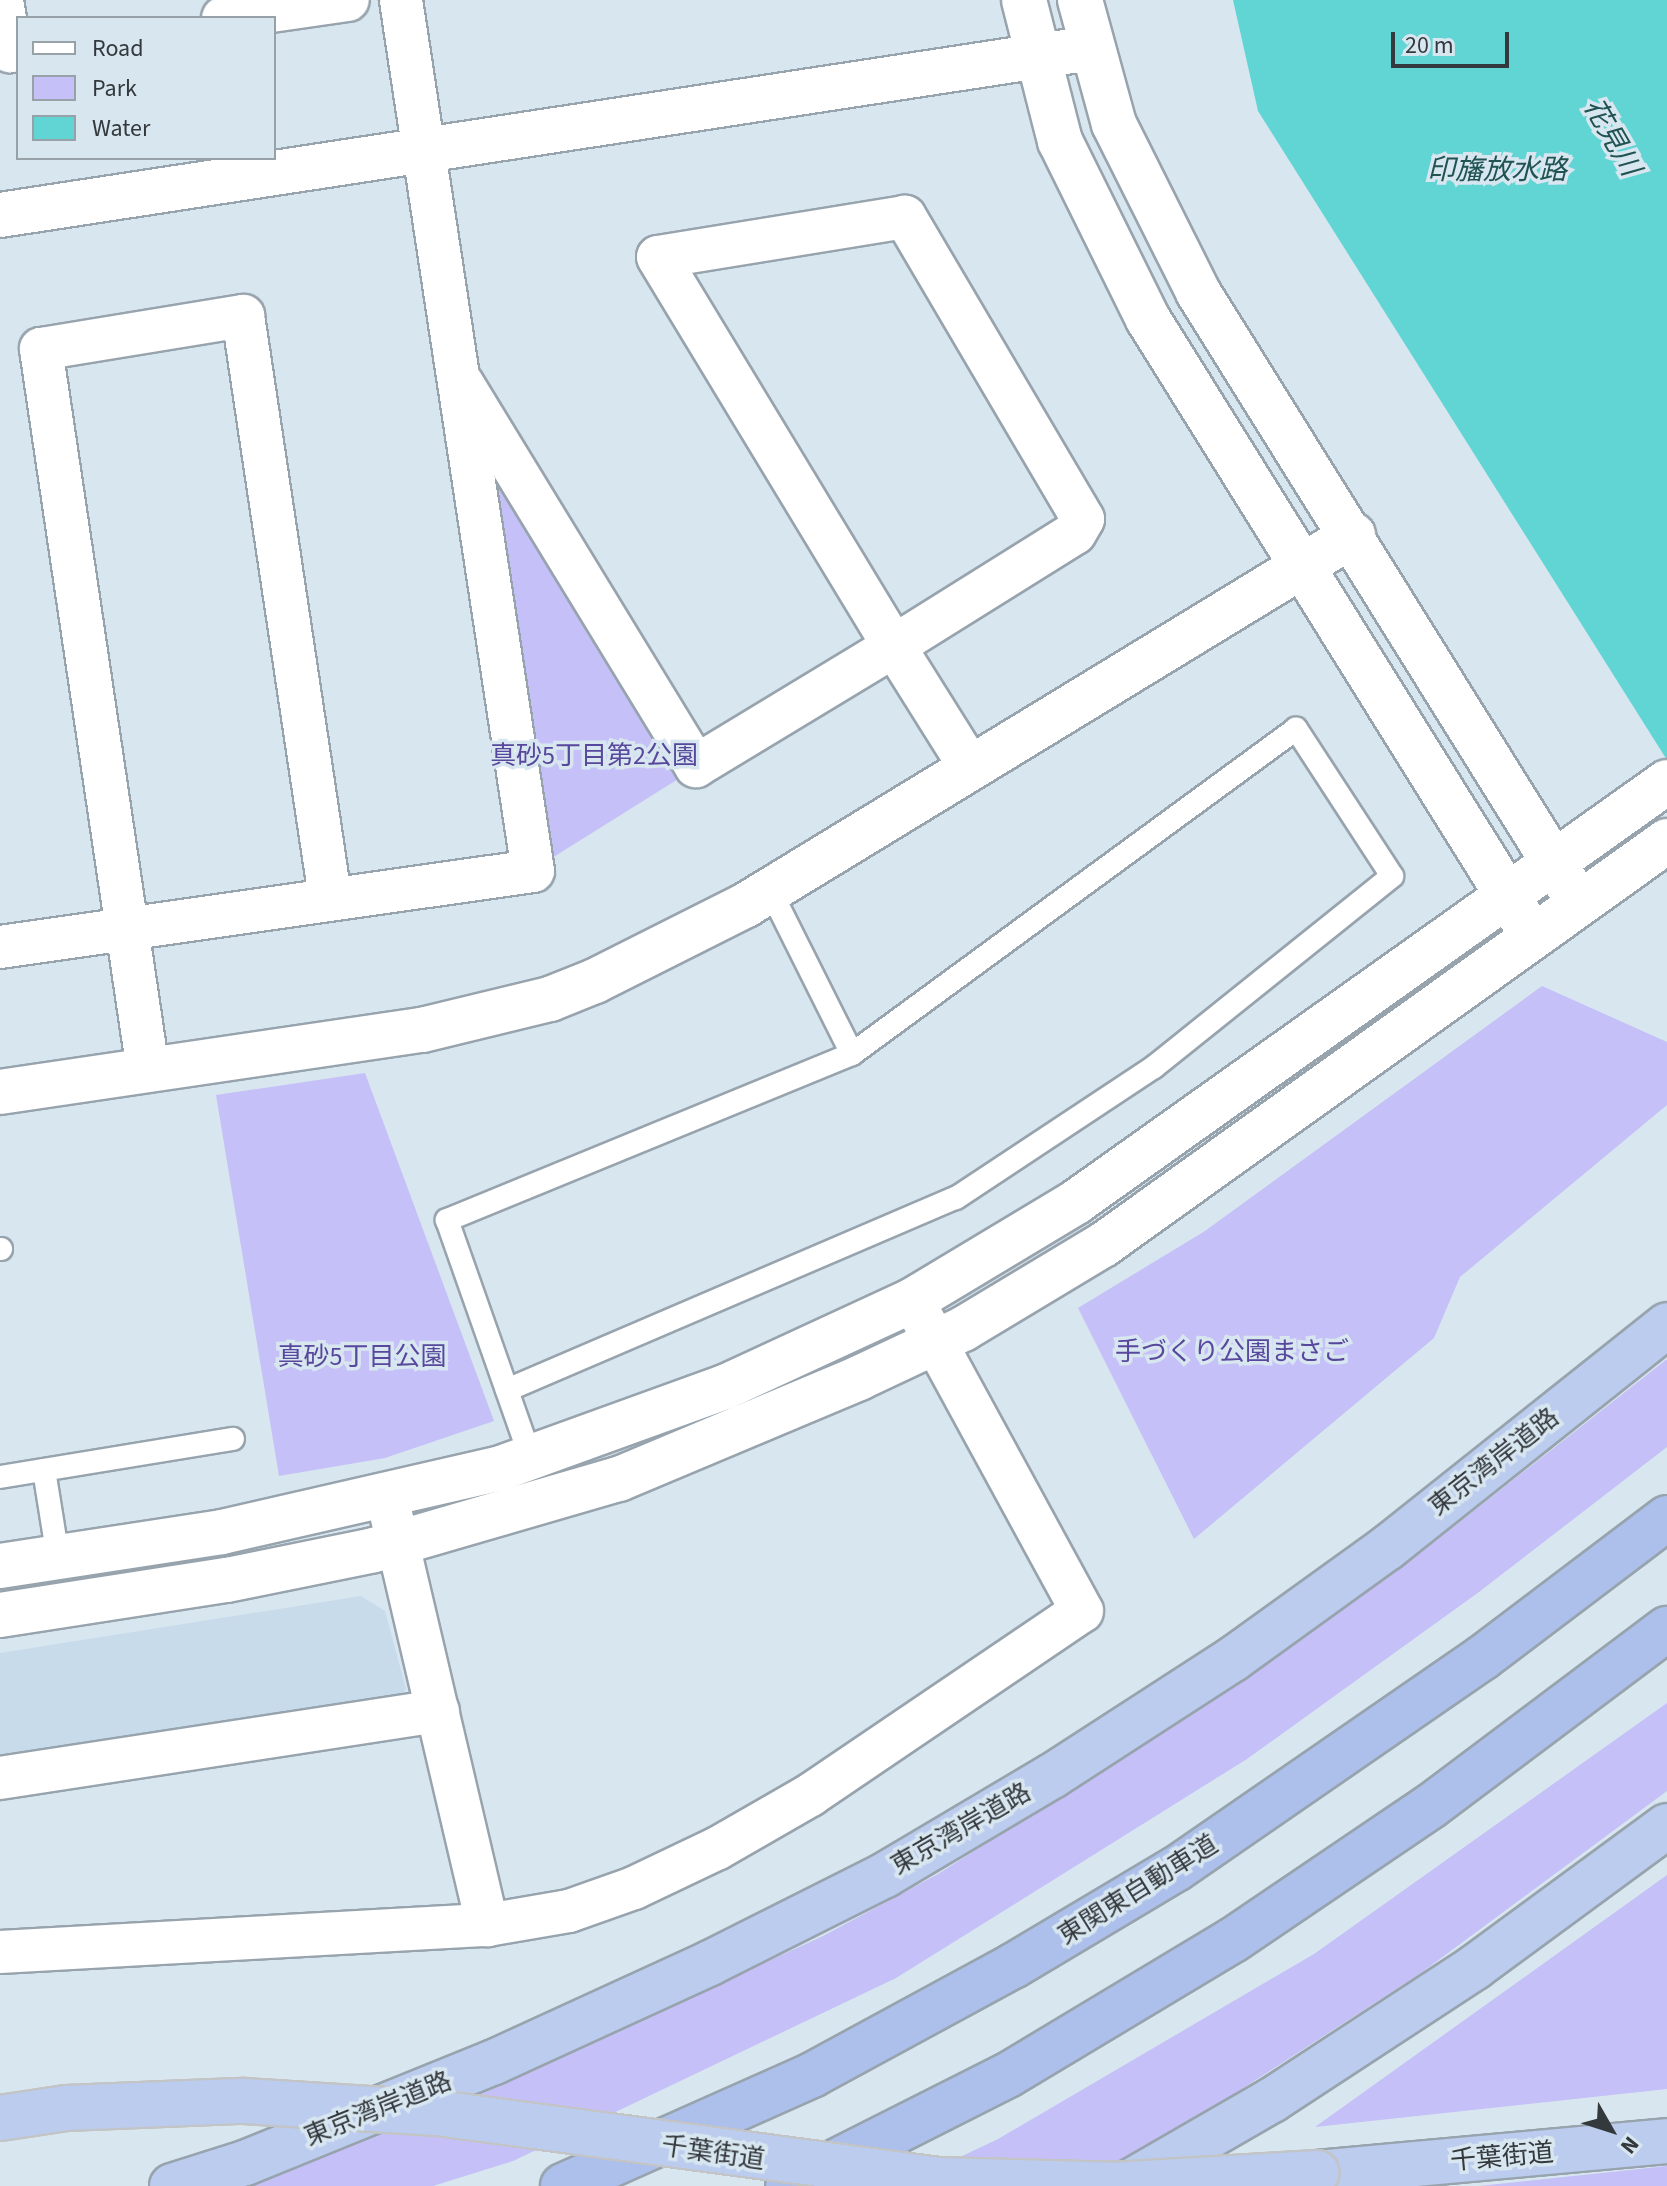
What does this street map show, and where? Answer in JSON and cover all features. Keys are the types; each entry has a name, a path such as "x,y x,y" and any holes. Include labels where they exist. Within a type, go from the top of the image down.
{"highway":[{"name":"東京湾岸道路","path":"172,2186 245,2163 494,2062 710,1963 885,1875 1052,1776 1233,1659 1387,1548 1667,1325"},
{"name":"東関東自動車道","path":"563,2186 812,2075 1013,1966 1176,1869 1482,1658 1667,1518"},
{"path":"788,2186 1008,2075 1233,1940 1431,1806 1667,1629"},
{"path":"1123,2186 1272,2100 1475,1967 1667,1826"},
{"name":"千葉街道","path":"0,2118 66,2108 244,2101 437,2113 855,2172 969,2182 1113,2185 1317,2173 1667,2141"}],"street":[{"path":"2,0 9,51"},
{"path":"237,16 348,0"},
{"path":"0,947 330,897 533,871 462,383 401,0"},
{"path":"1024,0 1060,141 1105,239 1148,319 1506,896 1535,937"},
{"path":"1080,0 1114,124 1198,292 1353,535 1553,864 1581,904"},
{"path":"0,215 1037,59 1091,48"},
{"path":"462,383 696,766 894,646 1075,533 1083,519 905,217 658,257 894,646 970,767"},
{"path":"148,1070 41,349 243,316 330,897"},
{"path":"0,1092 422,1030 550,999 648,957 770,890 1353,535"},
{"path":"0,1566 222,1532 387,1497 531,1458 725,1387 913,1300 1076,1202 1664,784"},
{"path":"0,1615 227,1580 398,1543 619,1479 935,1343 1103,1245 1667,841"},
{"path":"0,1952 487,1925 569,1911 634,1888 718,1848 872,1755 1082,1611 913,1300"},
{"path":"387,1497 487,1925"},
{"path":"0,1778 438,1711"}],"lane":[{"path":"507,1390 956,1198 1154,1067 1392,876 1296,729 852,1054 447,1220 507,1390 531,1458"},
{"path":"770,890 852,1054"},
{"path":"0,1477 233,1439"},
{"path":"44,1470 58,1557"}],"shaded area":[{"path":"361,1596 385,1611 406,1689 394,1704 0,1763 0,1653"}],"green space":[{"name":"真砂5丁目第2公園","path":"497,478 683,776 544,863 489,482"},
{"name":"手づくり公園まさご","path":"1542,986 1667,1042 1667,1105 1460,1277 1434,1338 1194,1539 1078,1308 1205,1231"},
{"name":"真砂5丁目公園","path":"365,1073 494,1421 385,1458 279,1476 216,1095"},
{"path":"1667,1359 1667,1447 1479,1592 1247,1759 896,1978 513,2161 433,2186 239,2186 543,2064 823,1936 938,1874 1262,1667 1419,1554"},
{"path":"1667,1703 1667,1791 1421,1973 1197,2118 1076,2186 899,2186 998,2139 1314,1954"},
{"path":"1667,1875 1667,2089 1315,2127"},
{"path":"1667,2166 1667,2186 1479,2186"}],"water":[{"name":"印旛放水路","path":"1233,0 1667,0 1667,760 1258,111"}],"water label":[{"name":"花見川","path":"1612,137"}]}
